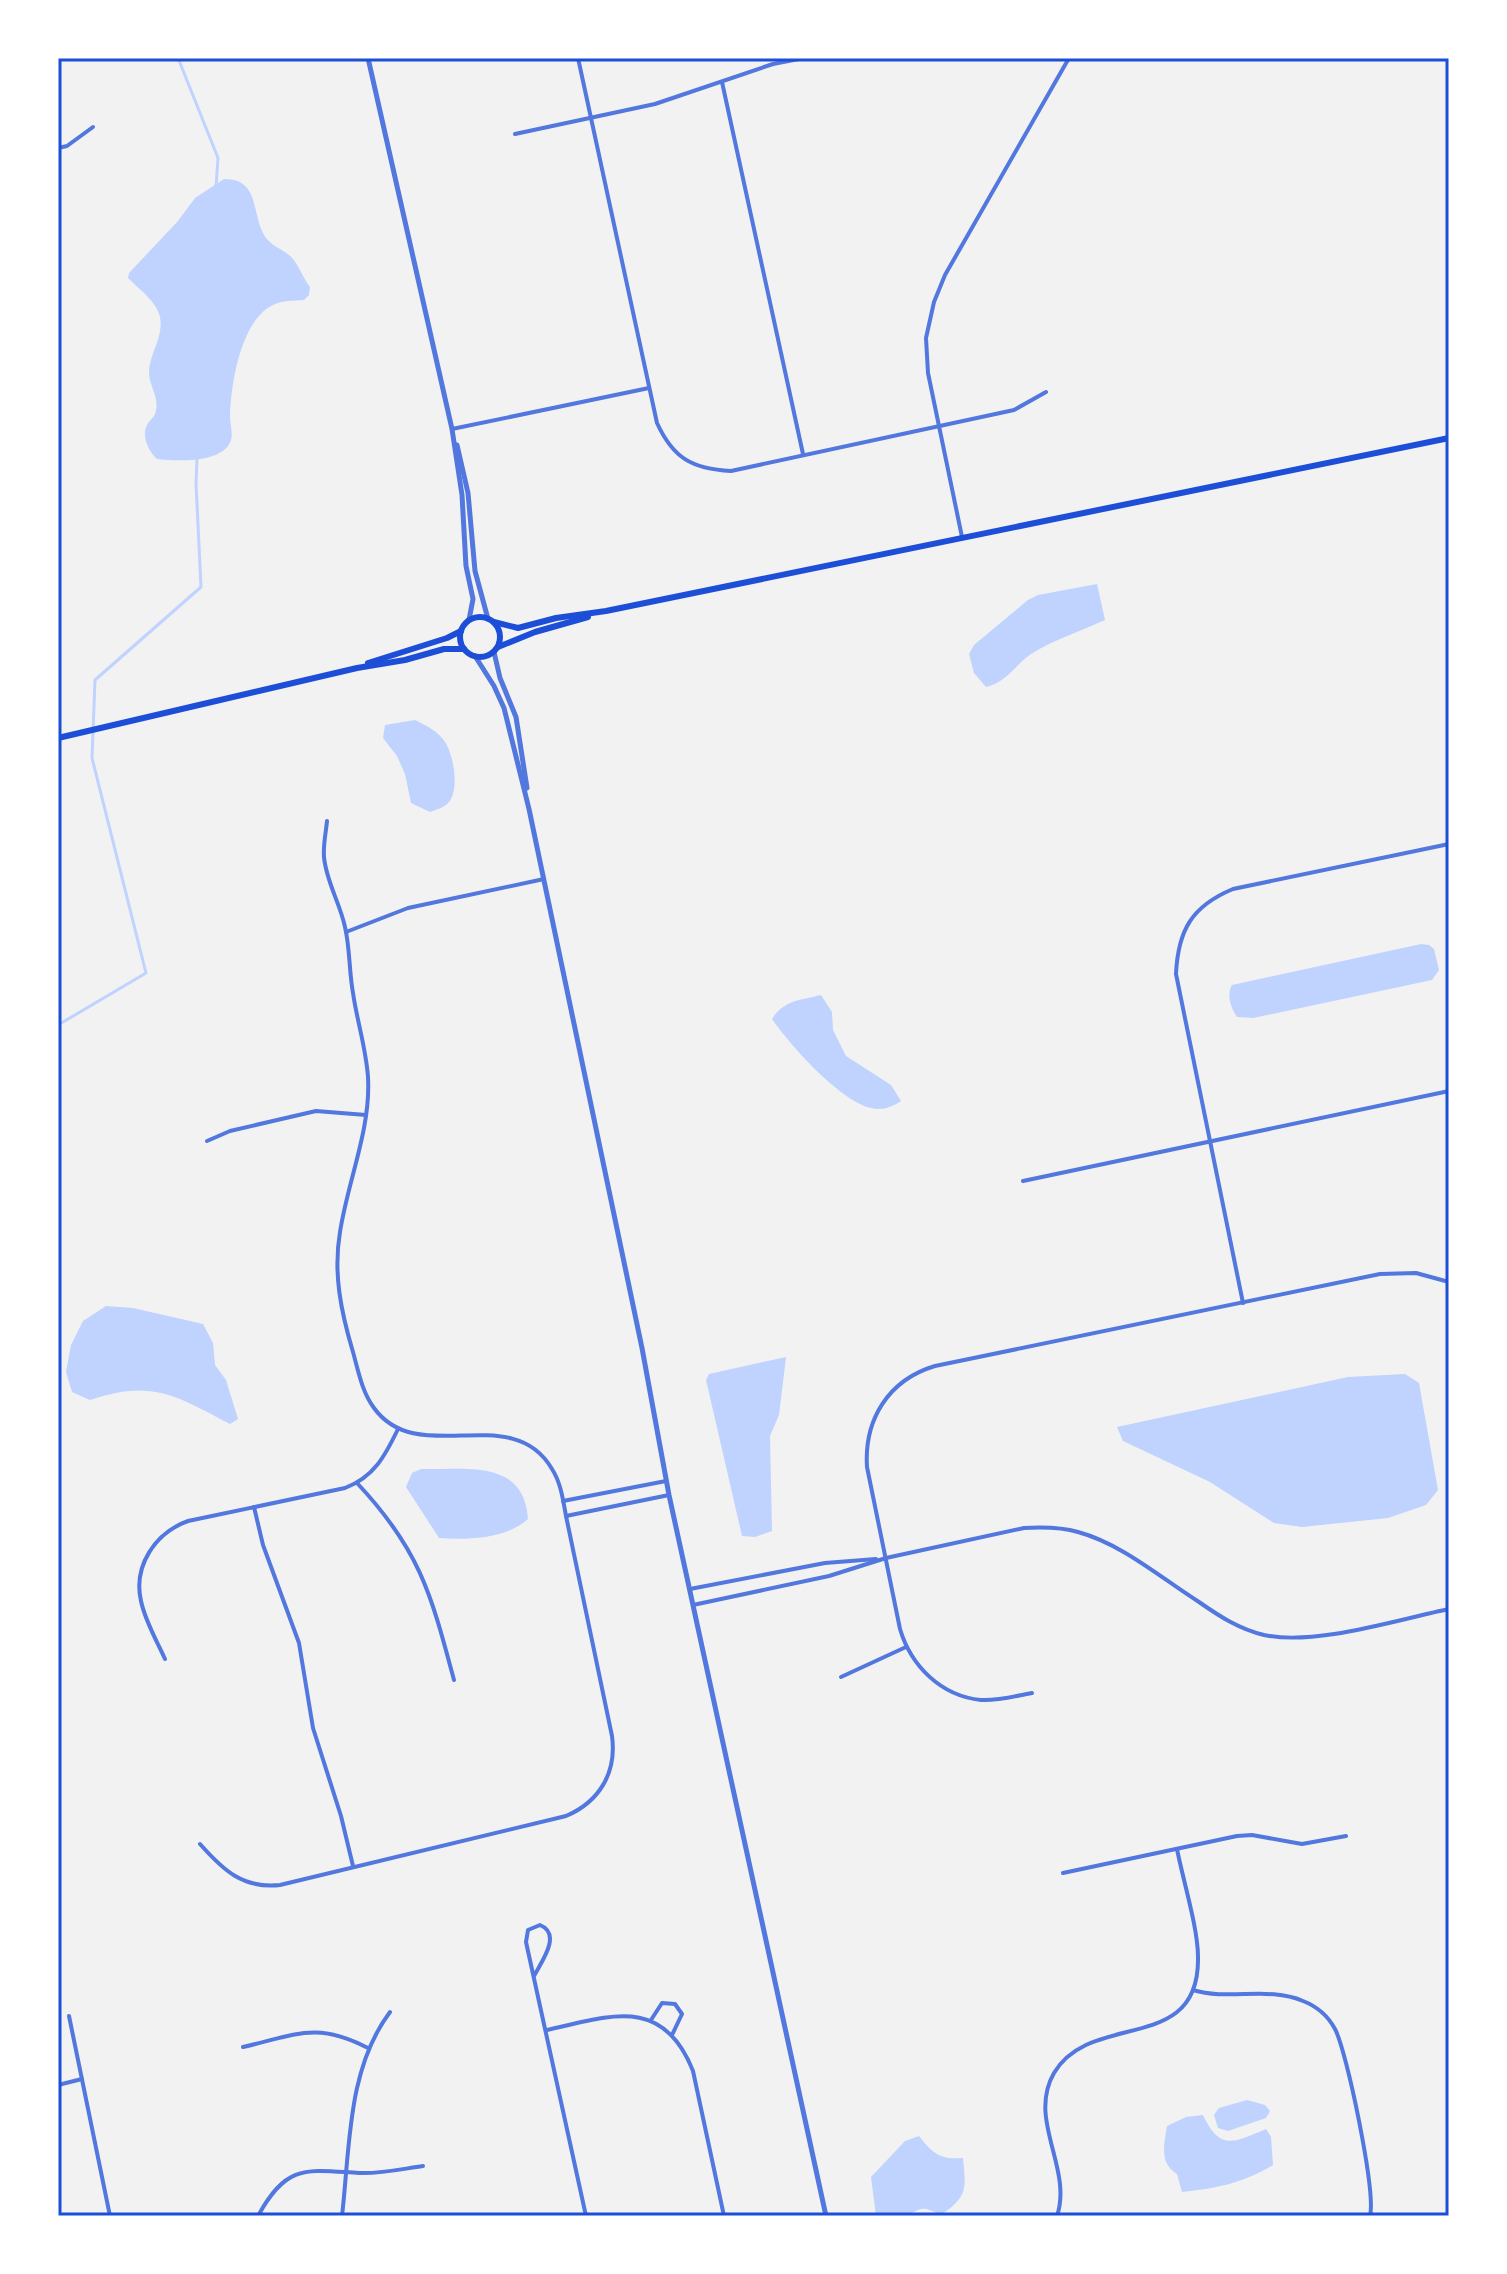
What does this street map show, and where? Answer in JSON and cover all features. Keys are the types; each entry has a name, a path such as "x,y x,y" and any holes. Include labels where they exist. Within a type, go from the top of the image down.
{"main road":[{"path":"464,649 461,631 469,620 475,618 518,628 1449,438"},
{"path":"58,738 444,649 464,649 475,656 488,655 535,632 606,611"},
{"path":"491,621 500,634 496,649"},
{"path":"357,668 461,631"}],"street":[{"path":"368,58 468,493 475,571 491,621"},
{"path":"578,58 657,423 663,438 688,462 710,470 731,471 1014,410 1046,392"},
{"path":"515,134 655,104 773,64 804,58"},
{"path":"962,537 928,373 926,338 934,302 945,275 1069,58"},
{"path":"722,82 803,454"},
{"path":"58,148 67,146 93,127"},
{"path":"452,429 649,388"},
{"path":"452,429 462,495 465,556 473,599 469,620"},
{"path":"496,649 500,678 521,737 529,809"},
{"path":"475,656 504,708 529,809 642,1348 666,1481 826,2216"},
{"path":"200,1844 228,1873 257,1885 280,1885 566,1816 586,1806 604,1785 612,1766 612,1741 563,1501 549,1464 519,1440 490,1435 423,1437 398,1429 381,1417 367,1396 346,1329 338,1288 340,1233 366,1115 367,1067 346,932 324,860 327,821"},
{"path":"1243,1303 1176,974 1177,950 1187,924 1199,909 1216,896 1233,889 1449,844"},
{"path":"346,932 408,908 544,879"},
{"path":"1023,1181 1449,1091"},
{"path":"207,1141 230,1131 316,1111 366,1115"},
{"path":"1032,1693 999,1700 962,1696 931,1679 906,1647 867,1467 868,1436 879,1408 897,1386 935,1366 1400,1272 1433,1276 1449,1282"},
{"path":"165,1659 140,1596 141,1574 151,1548 165,1533 183,1523 357,1483 378,1467 398,1429"},
{"path":"563,1501 666,1481"},
{"path":"357,1483 392,1523 420,1570 435,1610 454,1680"},
{"path":"566,1516 669,1495"},
{"path":"254,1507 263,1545 299,1643 313,1728 341,1816 353,1867"},
{"path":"693,1605 829,1576 886,1558 1024,1528 1061,1528 1110,1545 1220,1616 1262,1635 1316,1637 1449,1609"},
{"path":"690,1589 825,1563 886,1558"},
{"path":"841,1677 906,1647"},
{"path":"1063,1873 1252,1835 1302,1844 1346,1836"},
{"path":"1057,2216 1061,2193 1044,2104 1055,2072 1065,2058 1079,2047 1166,2021 1181,2009 1198,1975 1198,1953 1177,1849"},
{"path":"534,1976 550,1943 551,1934 540,1925 534,1926 525,1935 586,2216"},
{"path":"1193,1990 1212,1996 1287,1996 1314,2006 1326,2016 1340,2042 1371,2181 1370,2216"},
{"path":"651,2020 662,2003 675,2004 682,2014 672,2035"},
{"path":"342,2216 359,2078 368,2048 390,2012"},
{"path":"547,2030 612,2016 632,2015 651,2020 672,2035 685,2051 693,2071 724,2216"},
{"path":"69,2016 110,2216"},
{"path":"243,2047 319,2031 336,2033 368,2048"},
{"path":"58,2085 82,2079"},
{"path":"258,2216 273,2192 294,2176 321,2169 376,2173 423,2166"}],"water":[{"path":"224,179 236,180 249,191 264,235 295,262 310,287 309,295 304,300 273,305 253,324 236,370 230,416 232,435 228,446 222,452 205,458 157,459 149,448 145,434 156,410 149,373 160,332 160,317 151,301 128,278 129,273 178,221 195,198"},
{"path":"1097,584 1105,620 1040,649 993,685 986,687 974,673 969,654 974,645 1028,600 1038,595"},
{"path":"415,720 442,738 454,767 455,785 451,799 445,806 430,812 411,803 405,774 397,756 383,738 385,725"},
{"path":"1421,944 1434,949 1439,970 1432,980 1253,1018 1237,1017 1231,1006 1229,993 1232,985"},
{"path":"821,995 832,1012 833,1030 846,1056 891,1085 901,1101 887,1108 875,1109 845,1095 803,1057 772,1019 788,1004"},
{"path":"106,1306 133,1308 203,1324 213,1343 215,1365 226,1380 238,1419 230,1424 163,1393 130,1391 90,1400 72,1392 66,1372 71,1345 83,1321"},
{"path":"786,1357 779,1415 770,1436 772,1531 755,1537 742,1536 706,1380 709,1374"},
{"path":"1405,1374 1419,1383 1438,1490 1426,1505 1388,1518 1302,1527 1274,1523 1210,1482 1123,1441 1117,1427 1348,1377"},
{"path":"421,1469 473,1469 504,1477 516,1486 524,1499 528,1519 498,1534 439,1538 406,1487 412,1473"},
{"path":"1247,2100 1265,2105 1270,2111 1266,2118 1228,2131 1218,2128 1214,2115 1219,2108"},
{"path":"1203,2115 1215,2134 1228,2141 1266,2129 1271,2137 1273,2165 1229,2184 1182,2192 1177,2174 1165,2159 1167,2126 1186,2117"},
{"path":"919,2136 938,2154 963,2158 961,2197 941,2215 920,2209 900,2217 876,2216 871,2177 905,2141"}],"waterway":[{"path":"178,58 218,158 216,187"},
{"path":"58,1025 146,973 92,758 95,680 201,587 197,458"}]}
